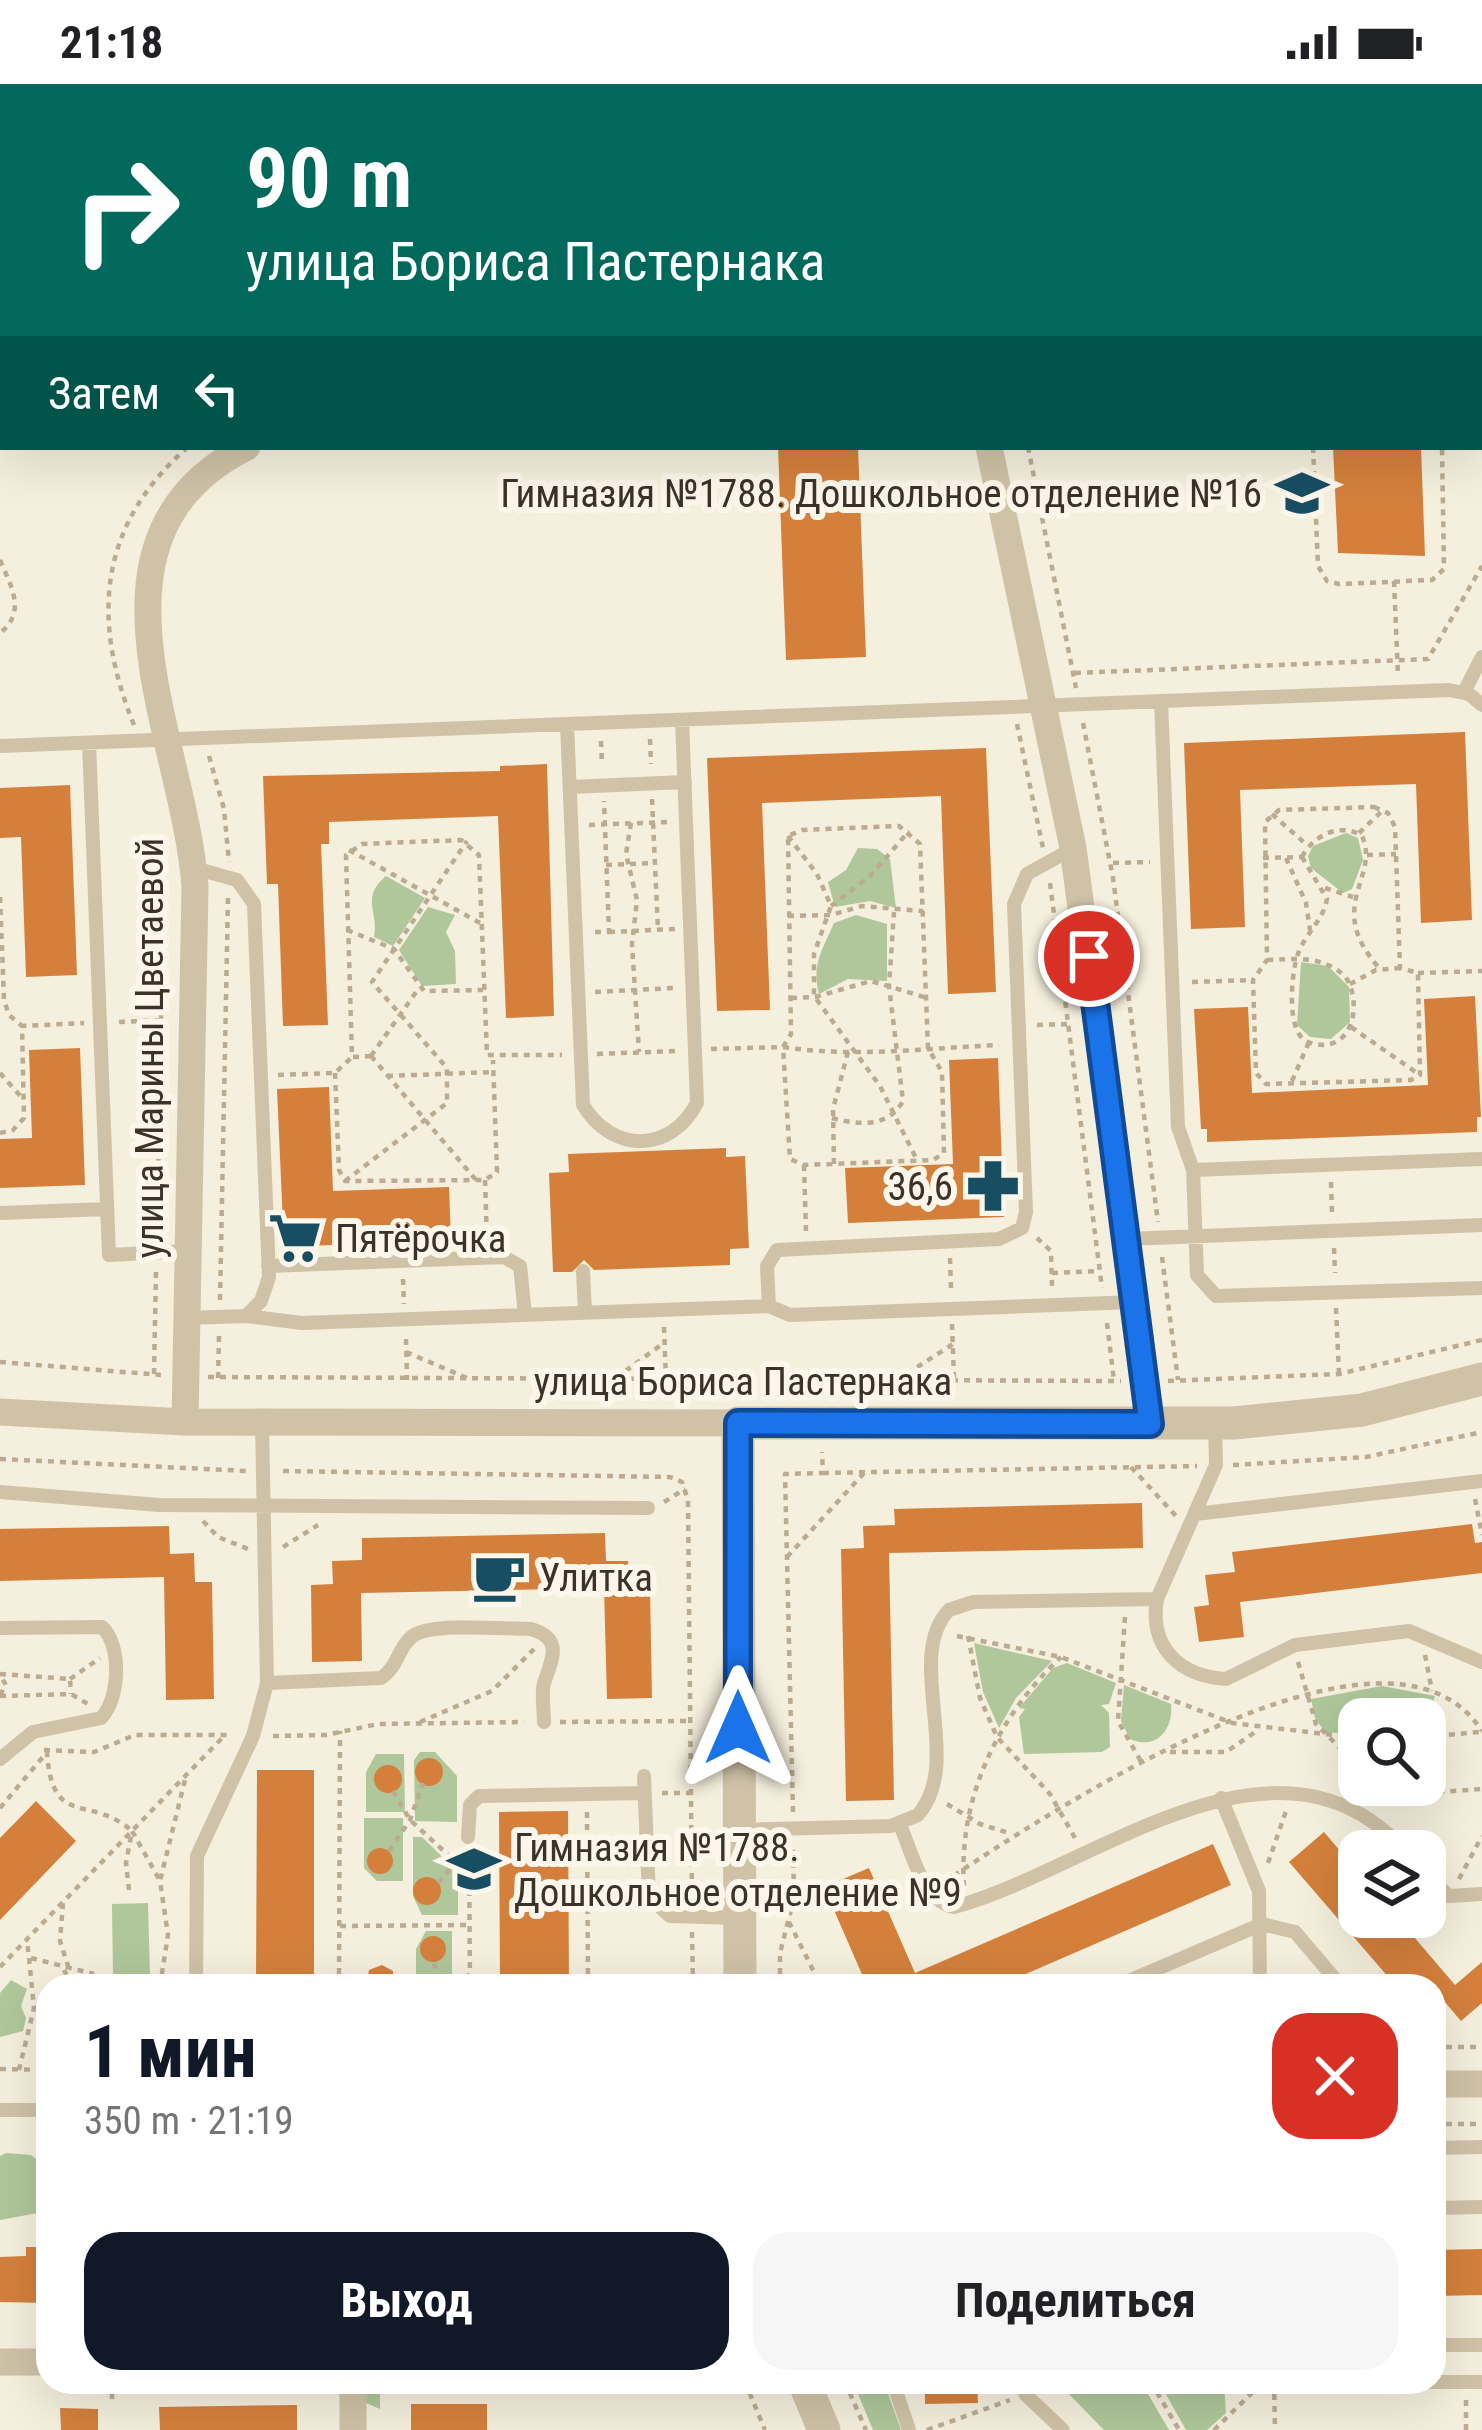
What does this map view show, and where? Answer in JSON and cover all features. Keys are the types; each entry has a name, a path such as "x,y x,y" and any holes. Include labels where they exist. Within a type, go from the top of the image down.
{"street":[{"name":"улица Марины Цветаевой","path":"184,1422 194,868 146,635 147,581 164,528 201,478 243,450"},
{"path":"990,450 1073,848 1150,1424"},
{"name":"улица Бориса Пастернака","path":"0,1412 184,1422 1214,1424 1362,1410 1482,1379"},
{"path":"738,1423 740,1974"},
{"path":"1446,2084 1482,2084"},
{"path":"0,2362 36,2362"},
{"path":"352,2430 353,2394"},
{"path":"809,2394 824,2430"}],"lane":[{"path":"1464,692 1482,657"},
{"path":"0,746 1398,692 1464,692 1482,705"},
{"path":"1161,701 1178,1127 1193,1170 1197,1275 1216,1295 1482,1288"},
{"path":"567,724 583,1105 607,1134 638,1143 656,1141 688,1119 697,1103 682,720"},
{"path":"89,743 109,1255 188,1251"},
{"path":"570,787 685,782"},
{"path":"769,1306 767,1266 773,1253 786,1247 999,1239 1022,1228 1026,1212 1014,904 1027,874 1073,848"},
{"path":"194,868 244,885 254,904 268,1266 265,1294 246,1316"},
{"path":"1193,1170 1482,1159"},
{"path":"0,1213 107,1209"},
{"path":"1126,1240 1482,1225"},
{"path":"268,1266 504,1257 520,1267 525,1315"},
{"path":"584,1271 585,1313"},
{"path":"187,1318 246,1316 302,1323 769,1306 790,1315 1135,1302"},
{"path":"196,1974 197,1856 253,1736 267,1683 262,1422"},
{"path":"1214,1424 1216,1465 1157,1599 1154,1618 1168,1655 1203,1677 1226,1679 1294,1645 1420,1632 1454,1654 1482,1662"},
{"path":"1191,1522 1478,1481"},
{"path":"0,1492 159,1505 648,1508"},
{"path":"738,1829 900,1825 918,1815 934,1792 933,1636 941,1618 959,1604 1157,1599"},
{"path":"0,1628 96,1625 110,1635 113,1646 114,1696 101,1718 44,1727 24,1737 0,1760"},
{"path":"267,1683 381,1678 394,1668 409,1640 428,1631 531,1629 554,1646 554,1666 544,1685 544,1722"},
{"path":"644,1776 649,1897 670,1916 738,1918"},
{"path":"469,1837 470,1805 479,1796 644,1793"},
{"path":"900,1825 929,1892 942,1905 966,1904 1221,1798 1291,1794 1367,1816 1382,1830"},
{"path":"1221,1798 1258,1891 1260,1974"},
{"path":"1446,1892 1482,1894"},
{"path":"1146,1974 1262,1924 1295,1932 1332,1974"},
{"path":"0,2110 36,2110"},
{"path":"1446,2148 1482,2147"},
{"path":"1446,2208 1482,2207"},
{"path":"1446,2344 1482,2344"},
{"path":"1446,2383 1482,2382"},
{"path":"897,2394 909,2430"},
{"path":"1029,2394 1063,2430"}],"path":[{"path":"140,741 111,661 106,621 110,575 139,502 185,450"},
{"path":"1029,450 1111,863 1178,1380"},
{"path":"1313,450 1321,576 1339,584 1432,580 1444,569 1442,450"},
{"path":"0,560 16,602 10,624 0,632"},
{"path":"1073,673 1434,656 1479,581 1482,566"},
{"path":"1394,581 1398,692"},
{"path":"1013,707 1046,863 1114,1382"},
{"path":"650,722 658,930"},
{"path":"601,723 609,932"},
{"path":"204,739 224,809 228,876 218,1378 1145,1382 1339,1374 1482,1340"},
{"path":"1272,814 1383,809"},
{"path":"1302,857 1308,847 1332,832 1360,833 1383,809"},
{"path":"1383,809 1395,827 1400,968"},
{"path":"1272,814 1308,847"},
{"path":"1272,814 1262,829 1267,960 1252,980 1256,1072 1266,1084 1420,1075"},
{"path":"571,825 686,821"},
{"path":"631,823 626,864 637,900 633,931 639,990 634,1024 639,1052"},
{"path":"788,836 802,830 910,830"},
{"path":"831,906 870,877 910,830"},
{"path":"788,836 791,1034 783,1046 787,1153 803,1165 917,1161 940,1158 945,1147 942,1072 928,1048 920,844 910,830"},
{"path":"1360,833 1367,855 1354,898 1358,934 1380,969"},
{"path":"788,836 817,874 831,906 814,954 815,998 880,1086 917,1161"},
{"path":"349,850 362,844 467,842"},
{"path":"345,1181 448,1103 448,1074 372,985 467,842"},
{"path":"467,842 478,855 486,1052 493,1058 783,1046 898,1054 998,1045"},
{"path":"0,1362 154,1374 163,847"},
{"path":"349,850 481,925"},
{"path":"349,850 352,1057"},
{"path":"1367,855 1396,854"},
{"path":"1263,859 1302,857"},
{"path":"1267,960 1296,958 1326,963 1350,984 1356,1011 1351,1028 1329,1043 1309,1042 1292,1022 1296,958 1326,907 1325,888 1302,857"},
{"path":"1286,858 1306,903 1310,933"},
{"path":"1111,863 1168,861"},
{"path":"606,865 655,863"},
{"path":"1325,888 1354,898"},
{"path":"0,897 2,999 9,1015 22,1025 79,1024"},
{"path":"788,916 831,915 862,906 923,911"},
{"path":"892,1117 905,1090 889,986 894,912"},
{"path":"575,933 690,929"},
{"path":"347,930 394,949 418,988"},
{"path":"1350,984 1380,969 1482,971"},
{"path":"1418,973 1420,1075"},
{"path":"1193,982 1252,980"},
{"path":"791,998 815,998 856,983 889,986 926,998"},
{"path":"578,992 692,987"},
{"path":"418,988 484,990"},
{"path":"371,1056 418,988"},
{"path":"1019,1025 1068,1024"},
{"path":"0,1133 20,1125 25,1102 22,1025"},
{"path":"1351,1028 1420,1075"},
{"path":"1292,1084 1309,1042"},
{"path":"834,1164 832,1118 849,1048"},
{"path":"285,1075 335,1073 352,1057 371,1056"},
{"path":"371,1056 476,1180"},
{"path":"345,1181 485,1180 497,1172 493,1058"},
{"path":"388,1076 494,1072"},
{"path":"0,1073 25,1102"},
{"path":"335,1073 339,1169 345,1181"},
{"path":"832,1118 866,1123 892,1117"},
{"path":"1330,1164 1339,1374"},
{"path":"803,1165 806,1224"},
{"path":"485,1180 487,1239"},
{"path":"1022,1228 1051,1251 1053,1305"},
{"path":"1052,1273 1100,1270"},
{"path":"664,1310 666,1380"},
{"path":"612,1380 665,1342"},
{"path":"896,1381 953,1344"},
{"path":"406,1352 472,1380"},
{"path":"820,1381 820,1393"},
{"path":"780,1974 780,1953 790,1922 793,1828 785,1474 1216,1465 1366,1456 1482,1432"},
{"path":"822,1452 823,1473"},
{"path":"0,1460 262,1471 670,1477 686,1489"},
{"path":"1131,1467 1191,1522"},
{"path":"787,1557 864,1472"},
{"path":"1478,1481 1482,1535"},
{"path":"648,1508 686,1489"},
{"path":"686,1489 693,1974"},
{"path":"1125,1599 1126,1647 1118,1721 1143,1765"},
{"path":"1420,1632 1432,1691"},
{"path":"415,1724 492,1691 545,1635"},
{"path":"933,1636 968,1636 1061,1657 1232,1723 1338,1737"},
{"path":"968,1636 980,1698 997,1737 1059,1809 1084,1853"},
{"path":"1294,1645 1305,1695 1324,1736 1338,1748"},
{"path":"0,1674 70,1679 113,1646"},
{"path":"966,1904 969,1819 997,1737 1061,1657"},
{"path":"0,1674 6,1685 0,1695 70,1694 101,1718"},
{"path":"26,1696 36,1678"},
{"path":"70,1679 70,1694"},
{"path":"929,1892 1016,1834 1143,1765 1232,1723 1349,1682 1381,1681 1432,1691 1463,1708 1482,1731"},
{"path":"24,1737 47,1752 94,1752 135,1735 253,1736 359,1727"},
{"path":"1170,1752 1226,1752 1259,1728"},
{"path":"339,1974 340,1731"},
{"path":"1446,1735 1482,1731"},
{"path":"0,1967 225,1735"},
{"path":"0,1808 47,1752"},
{"path":"47,1752 49,1780 61,1801 82,1811 107,1813 132,1832 160,1881 168,1935 162,1974"},
{"path":"160,1881 187,1775"},
{"path":"389,1851 410,1820 423,1783"},
{"path":"1446,1792 1482,1789"},
{"path":"393,1791 410,1820 469,1874"},
{"path":"934,1792 969,1819 1016,1834"},
{"path":"644,1793 691,1793"},
{"path":"587,1794 588,1974"},
{"path":"1258,1891 1291,1794"},
{"path":"129,1890 126,1863 132,1832"},
{"path":"1450,1896 1482,1836"},
{"path":"469,1837 470,1974"},
{"path":"438,1883 456,1862"},
{"path":"63,1903 60,1941 68,1974"},
{"path":"790,1922 815,1974"},
{"path":"340,1926 469,1925"},
{"path":"19,2070 33,2022 27,1939"},
{"path":"31,1958 94,1974"},
{"path":"434,1963 437,1974"},
{"path":"1446,2047 1482,2047"},
{"path":"0,2068 36,2070"},
{"path":"1446,2124 1482,2124"},
{"path":"1465,2383 1466,2430"},
{"path":"112,2394 112,2399"},
{"path":"750,2394 764,2429"},
{"path":"850,2394 866,2430"},
{"path":"927,2430 1009,2394"},
{"path":"1158,2394 1179,2430"},
{"path":"1214,2430 1251,2394"},
{"path":"1274,2394 1275,2430"}],"green space":[{"path":"1346,833 1358,838 1363,860 1352,889 1343,893 1311,868 1308,856 1313,846"},
{"path":"858,848 877,849 890,859 896,908 870,901 835,907 828,882 846,870"},
{"path":"386,876 425,898 393,946 374,937 372,898"},
{"path":"428,907 455,915 446,932 455,951 456,984 422,986 399,950"},
{"path":"856,915 887,924 887,981 848,979 819,994 817,965 834,923"},
{"path":"1301,962 1328,966 1349,987 1350,1022 1331,1039 1310,1037 1297,1025"},
{"path":"974,1643 1052,1661 1016,1698 999,1728 983,1692"},
{"path":"1067,1663 1116,1683 1109,1704 1101,1705 1109,1713 1110,1747 1102,1752 1024,1754 1019,1717 1025,1709 1019,1708 1053,1668"},
{"path":"1124,1685 1171,1704 1170,1722 1155,1740 1130,1739 1121,1721"},
{"path":"1382,1686 1435,1696 1338,1698 1338,1733 1325,1732 1315,1718 1311,1699"},
{"path":"420,1752 435,1752 457,1776 457,1822 415,1821 414,1760"},
{"path":"376,1754 404,1754 405,1812 366,1812 366,1772"},
{"path":"364,1818 403,1818 403,1881 377,1881 364,1868"},
{"path":"413,1837 422,1837 458,1872 458,1915 422,1915 413,1896"},
{"path":"148,1903 150,1974 113,1974 112,1904"},
{"path":"426,1931 452,1931 452,1974 416,1974 416,1949"},
{"path":"11,1980 27,1989 21,2006 26,2018 23,2031 0,2037 0,1993"},
{"path":"0,2156 36,2159 36,2213 0,2220"},
{"path":"366,2394 380,2394 380,2409 366,2403"},
{"path":"858,2394 888,2394 901,2430 873,2430"},
{"path":"1069,2394 1148,2394 1169,2430 1104,2430"},
{"path":"1166,2394 1225,2394 1226,2413 1207,2430 1186,2430"}],"building":[{"path":"778,450 858,450 866,657 786,660"},
{"path":"1333,450 1421,450 1425,556 1338,553"},
{"path":"1465,732 1472,920 1421,923 1416,784 1240,790 1245,927 1191,929 1184,743"},
{"path":"986,748 996,992 948,994 941,796 762,803 770,1010 717,1011 707,758"},
{"path":"547,764 554,1016 506,1018 498,816 329,822 329,844 321,844 328,1025 283,1026 278,884 267,884 263,776 500,771 500,766"},
{"path":"70,785 77,975 26,977 21,837 0,838 0,788"},
{"path":"1475,996 1481,1117 1477,1117 1477,1132 1207,1142 1207,1129 1201,1129 1194,1009 1248,1007 1252,1093 1428,1085 1424,999"},
{"path":"80,1048 85,1185 0,1188 0,1139 32,1138 29,1050"},
{"path":"998,1058 1004,1217 848,1223 845,1168 953,1164 949,1060"},
{"path":"329,1087 333,1191 449,1187 451,1240 284,1247 277,1089"},
{"path":"726,1148 726,1157 745,1156 749,1248 730,1249 730,1265 594,1270 584,1260 572,1272 553,1272 549,1173 569,1172 568,1154"},
{"path":"1142,1503 1143,1548 889,1553 894,1800 846,1801 841,1549 864,1548 863,1526 895,1525 894,1509"},
{"path":"1472,1524 1475,1543 1482,1542 1482,1573 1240,1602 1244,1637 1199,1642 1194,1607 1209,1605 1205,1575 1235,1572 1232,1552"},
{"path":"169,1526 170,1554 194,1553 195,1582 212,1582 214,1699 166,1700 164,1577 0,1581 0,1529"},
{"path":"605,1533 606,1561 628,1561 629,1589 650,1589 652,1698 607,1699 604,1588 361,1593 362,1661 312,1662 311,1585 333,1584 332,1561 362,1560 362,1538"},
{"path":"429,1758 439,1762 443,1772 439,1782 429,1786 419,1782 415,1772 419,1762"},
{"path":"388,1765 398,1769 402,1779 398,1789 388,1793 378,1789 374,1779 378,1769"},
{"path":"257,1770 314,1770 314,1974 256,1974"},
{"path":"36,1801 76,1841 0,1920 0,1838"},
{"path":"568,1811 569,1974 500,1974 499,1812"},
{"path":"1324,1832 1338,1848 1338,1919 1289,1862"},
{"path":"1213,1844 1231,1885 1026,1974 862,1974 824,1887 869,1868 915,1973"},
{"path":"380,1848 393,1861 380,1874 367,1861"},
{"path":"427,1877 437,1881 441,1891 437,1901 427,1905 417,1901 413,1891 417,1881"},
{"path":"433,1936 446,1949 433,1962 420,1949"},
{"path":"1355,1938 1415,1938 1446,1974 1386,1974"},
{"path":"1482,1962 1482,2003 1461,2021 1446,2003 1446,1974 1455,1985"},
{"path":"382,1965 393,1974 368,1974"},
{"path":"26,2247 36,2247 36,2303 0,2302 0,2257 26,2256"},
{"path":"1482,2249 1482,2295 1446,2296 1446,2250"},
{"path":"925,2394 978,2394 978,2403 925,2404"},
{"path":"411,2404 487,2404 487,2430 411,2430"},
{"path":"297,2405 297,2430 160,2430 159,2407"},
{"path":"60,2408 98,2409 98,2430 61,2430"}],"place":[{"name":"Гимназия №1788. Дошкольное отделение №16","path":"1302,493"},
{"name":"36,6","path":"993,1186"},
{"name":"Пятёрочка","path":"295,1238"},
{"name":"Улитка","path":"499,1577"},
{"name":"Гимназия №1788. Дошкольное отделение №9","path":"474,1869"}],"route":[{"path":"738,1728 738,1423 1150,1424 1089,956"}]}
